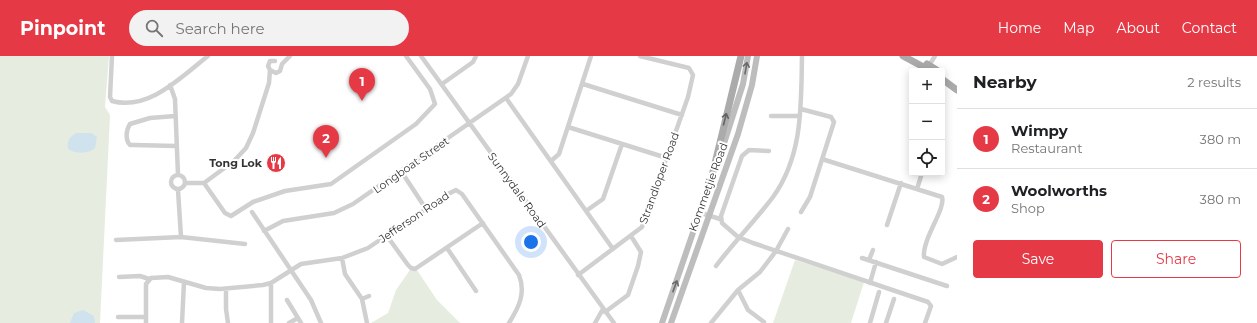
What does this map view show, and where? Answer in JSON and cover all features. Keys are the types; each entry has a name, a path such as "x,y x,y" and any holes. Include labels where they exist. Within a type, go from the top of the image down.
{"main road":[{"path":"710,184 741,56"},
{"name":"Kommetjie Road","path":"662,323 729,132 743,84 748,56"},
{"name":"Kommetjie Road","path":"671,323 745,110 757,56"},
{"path":"903,56 929,68"},
{"path":"911,56 929,68"},
{"path":"945,76 957,85"},
{"path":"945,81 957,90"}],"street":[{"path":"112,56 111,100 124,104 140,102 153,96 208,56"},
{"path":"185,183 204,183 234,161 246,148 253,132 269,83 270,70 267,56"},
{"path":"272,56 276,61 279,70"},
{"path":"268,63 270,61 276,61 290,56"},
{"path":"269,83 290,56"},
{"path":"204,183 225,213 233,216 253,202 278,193 331,184 419,121 432,108 435,101 430,89 406,56"},
{"name":"Sunnydale Road","path":"421,56 614,323"},
{"path":"442,84 473,62 476,56"},
{"name":"Longboat Street","path":"264,231 290,219 334,213 347,208 506,98 517,86 528,56"},
{"path":"551,161 559,154 591,56"},
{"name":"Strandloper Road","path":"578,275 642,227 682,115 693,75 691,70 685,66 640,56"},
{"path":"716,266 738,237 772,198 787,174 796,150 800,116 802,56"},
{"path":"929,68 934,56"},
{"path":"270,70 279,70"},
{"path":"583,84 682,115"},
{"path":"170,85 175,99 178,175"},
{"path":"506,98 613,249"},
{"path":"800,109 831,117 833,118 834,124 810,197 801,212"},
{"path":"175,116 150,118 130,124 127,130 127,140 130,144 134,145 176,146"},
{"path":"771,116 800,116"},
{"path":"568,127 667,158"},
{"path":"586,211 604,199 622,144"},
{"path":"720,219 743,154 752,150 769,151"},
{"path":"822,159 938,196 943,200 926,243 924,257 942,264 957,257"},
{"path":"401,171 426,209"},
{"path":"178,175 183,177 185,183"},
{"path":"178,175 168,182 178,190"},
{"path":"917,189 921,176"},
{"path":"178,190 182,188 185,183"},
{"path":"887,225 901,184"},
{"path":"178,190 181,237"},
{"name":"Jefferson Road","path":"271,283 307,262 342,258 368,248 452,191 458,191 462,194 516,270 521,281 521,300 509,323"},
{"path":"252,212 316,308 321,323"},
{"path":"701,213 720,219 725,226 738,237 929,302 930,308 925,323"},
{"path":"387,236 412,269 418,268 483,223"},
{"path":"711,323 738,290 757,275 776,251 788,229"},
{"path":"596,323 604,311 627,296 638,266 641,252 631,236"},
{"path":"116,240 181,237 245,244"},
{"path":"447,248 476,291"},
{"path":"869,260 873,250"},
{"path":"342,258 345,274 362,299 367,323"},
{"path":"862,258 947,286"},
{"path":"870,283 876,262"},
{"path":"119,277 140,276 149,279 158,276 206,288 226,290 271,283 271,323"},
{"path":"146,323 146,284 149,279"},
{"path":"182,323 184,282"},
{"path":"226,290 228,323"},
{"path":"738,290 748,310 764,322"},
{"path":"870,323 879,292"},
{"path":"362,299 369,296"},
{"path":"886,323 894,299"},
{"path":"287,300 302,323"},
{"path":"118,317 146,317"},
{"path":"290,323 298,318"}],"shaded area":[{"path":"0,56 109,56 105,107 110,115 100,323 0,323"},
{"path":"795,260 864,282 851,323 773,323"},
{"path":"410,270 417,270 437,300 460,323 371,323 388,313 396,290"}],"water":[{"path":"76,133 91,133 97,137 95,148 82,153 74,152 68,149 69,140"},
{"path":"83,310 94,316 95,323 70,323 74,313"}],"place":[{"name":"Wimpy","path":"362,101"},
{"name":"Woolworths","path":"326,158"},
{"name":"Tong Lok","path":"276,163"}]}
